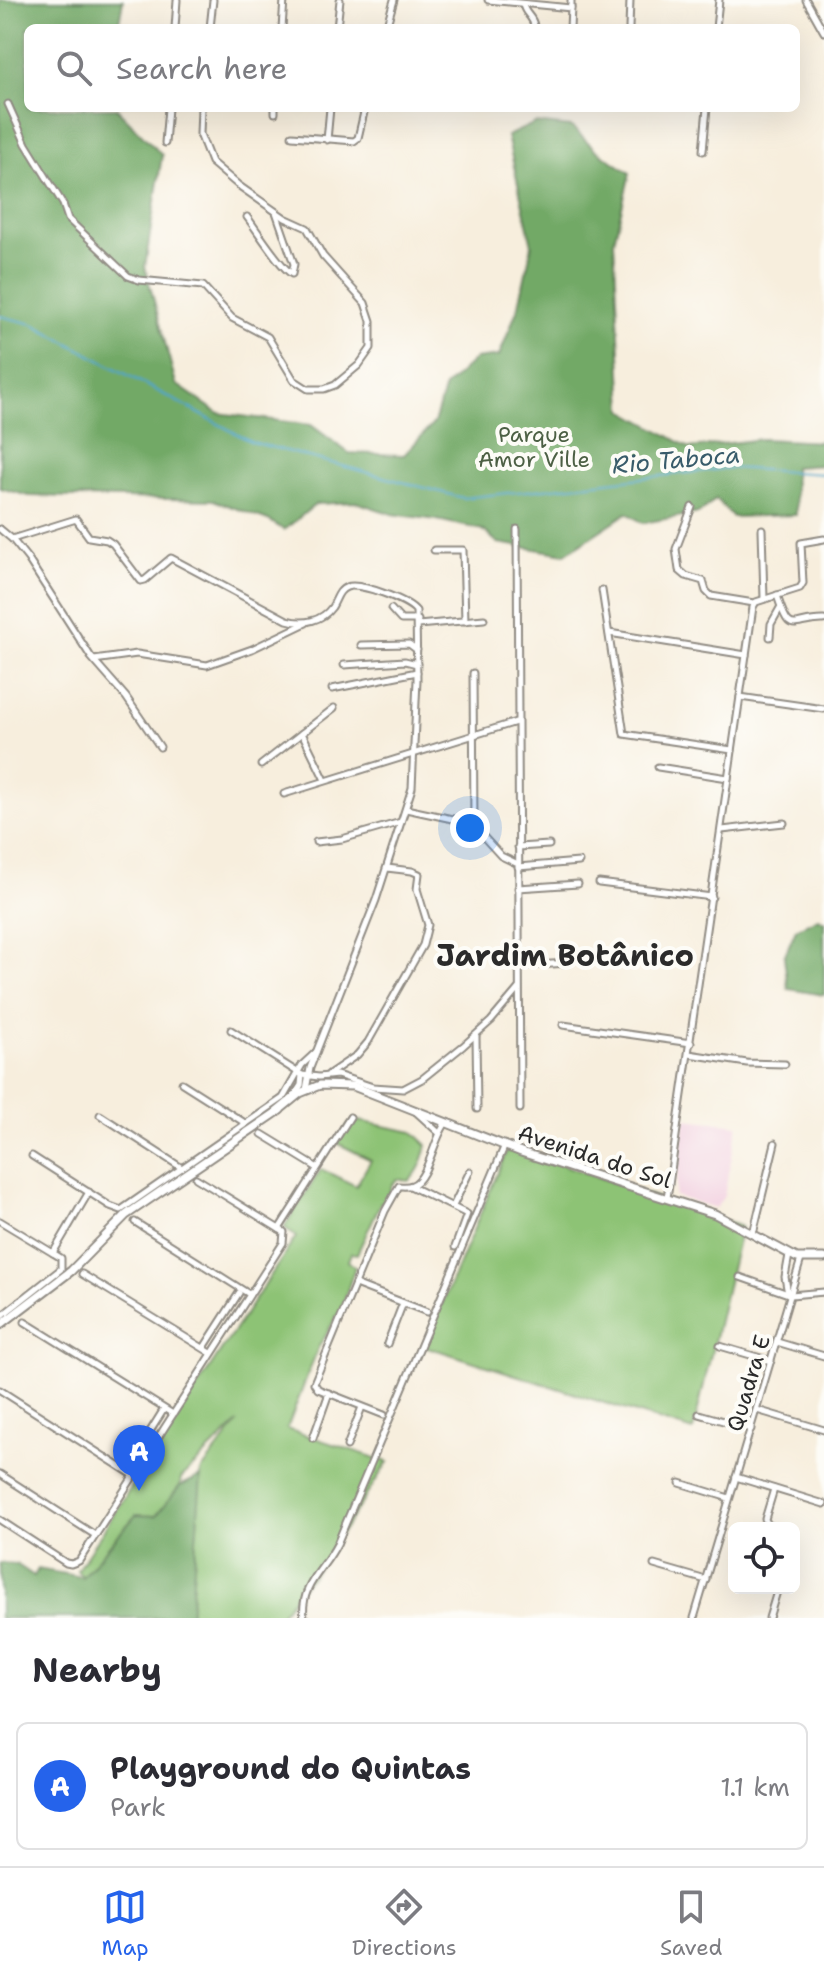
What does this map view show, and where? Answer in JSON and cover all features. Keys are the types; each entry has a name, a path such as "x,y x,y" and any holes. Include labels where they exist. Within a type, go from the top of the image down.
{"street":[{"path":"175,24 177,0"},
{"path":"210,24 213,0"},
{"path":"282,24 284,0"},
{"path":"337,24 340,0"},
{"path":"387,24 394,0"},
{"path":"488,0 571,8"},
{"path":"570,24 571,0"},
{"path":"629,24 630,0"},
{"path":"716,24 719,0"},
{"path":"806,0 824,32"},
{"path":"523,4 534,24"},
{"path":"8,104 26,144 63,204 68,219 128,276 139,280 203,286 232,318 268,337 294,380 308,389 335,385 359,365 371,348 372,334 365,303 323,256 307,228 238,185 211,162 200,134 201,112"},
{"path":"165,143 168,112"},
{"path":"327,140 330,112"},
{"path":"292,136 348,142 358,138 364,112"},
{"path":"703,151 707,112"},
{"path":"247,217 281,265 292,274 294,264 276,211"},
{"path":"692,507 676,549 679,570 686,576 703,581 711,596 754,603 802,585 801,543 824,539"},
{"path":"12,539 76,519 89,537 113,544 141,581 171,558 287,620 307,622"},
{"path":"0,529 12,539 94,660 126,697 160,747"},
{"path":"517,529 520,1109"},
{"path":"762,529 764,599"},
{"path":"434,550 463,550 465,621"},
{"path":"32,1156 120,1210 283,1098 310,1068 387,868 413,785 418,621 414,608 405,601 361,586 344,588 326,614 252,649 207,665 137,654 94,660"},
{"path":"602,590 624,734 732,750"},
{"path":"777,595 785,617 796,625 824,620"},
{"path":"667,1198 754,603"},
{"path":"770,637 771,624 780,608"},
{"path":"391,609 399,620 484,619"},
{"path":"609,633 746,655"},
{"path":"361,645 409,644 417,650"},
{"path":"344,665 405,661 417,664"},
{"path":"332,689 417,672"},
{"path":"473,673 474,825"},
{"path":"740,697 824,709"},
{"path":"261,765 334,708"},
{"path":"284,794 517,722"},
{"path":"302,733 325,780"},
{"path":"658,767 728,778"},
{"path":"406,809 462,819 474,825 501,856 518,865 579,862"},
{"path":"316,842 342,839 401,822"},
{"path":"721,831 730,827 784,823"},
{"path":"518,847 549,845"},
{"path":"328,1074 366,1046 412,968 425,938 428,925 417,889 419,874 387,868"},
{"path":"599,883 712,897"},
{"path":"518,888 578,884"},
{"path":"518,966 569,963"},
{"path":"231,1030 305,1075 328,1074 378,1088 408,1088 476,1036 518,989"},
{"path":"563,1025 691,1043"},
{"path":"476,1036 477,1109"},
{"path":"303,1063 316,1052"},
{"path":"689,1054 747,1063 785,1064"},
{"path":"303,1063 307,1090"},
{"path":"303,1063 310,1068"},
{"path":"305,1075 307,1090"},
{"path":"182,1083 245,1123"},
{"name":"Avenida do Sol","path":"278,1111 307,1090 353,1086 505,1145 715,1214 789,1255 801,1259 824,1258"},
{"name":"Avenida do Sol","path":"0,1325 71,1271 126,1215 307,1090"},
{"path":"413,1109 438,1132"},
{"path":"100,1115 182,1168"},
{"path":"279,1229 350,1117"},
{"path":"384,1415 329,1393 314,1383 398,1188 417,1182 425,1170 438,1132 446,1123"},
{"path":"262,1134 316,1167"},
{"path":"753,1234 775,1143"},
{"path":"304,1618 305,1591 337,1544 505,1145"},
{"path":"453,1206 470,1171"},
{"path":"0,1520 66,1563 79,1561 285,1238 284,1232 196,1178"},
{"path":"410,1186 465,1211 467,1219 455,1247"},
{"path":"53,1253 89,1192"},
{"path":"0,1221 61,1258 61,1269 0,1317"},
{"path":"135,1222 249,1295"},
{"path":"789,1255 785,1277 790,1296"},
{"path":"790,1296 801,1259"},
{"path":"82,1274 211,1353"},
{"path":"740,1277 790,1296 824,1292"},
{"path":"355,1284 427,1312"},
{"path":"205,1346 239,1293"},
{"name":"Quadra E","path":"694,1618 790,1296"},
{"path":"387,1344 403,1303"},
{"path":"0,1304 9,1310"},
{"path":"222,1319 231,1325"},
{"path":"25,1322 173,1414"},
{"path":"777,1342 824,1356"},
{"path":"720,1346 771,1361"},
{"path":"0,1390 133,1475"},
{"path":"313,1438 329,1393"},
{"path":"347,1446 362,1407"},
{"path":"126,1470 164,1409"},
{"path":"757,1410 824,1430"},
{"path":"699,1414 751,1429"},
{"path":"148,1434 157,1439"},
{"path":"0,1474 95,1535"},
{"path":"736,1477 824,1504"},
{"path":"680,1483 729,1498"},
{"path":"766,1522 774,1489"},
{"path":"654,1565 706,1580"},
{"path":"769,1618 776,1594"}],"shaded area":[{"path":"685,1119 738,1125 724,1196 716,1208 675,1196"}],"green space":[{"name":"Parque Amor Ville","path":"0,0 123,0 119,24 24,24 24,112 120,112 162,155 145,267 176,384 218,413 311,425 349,453 404,455 434,423 445,387 475,359 499,356 519,305 532,245 507,136 535,123 572,127 596,150 630,173 614,241 623,410 690,448 762,439 824,442 824,465 794,467 796,515 733,517 716,499 699,513 643,523 627,513 565,554 498,543 483,530 392,514 356,502 316,504 284,530 268,520 213,500 29,496 0,488"},
{"path":"818,918 824,921 824,995 788,989 784,957 796,929"},
{"path":"359,1121 413,1132 427,1145 415,1174 408,1181 397,1179 392,1185 357,1254 351,1253 348,1261 355,1267 341,1309 318,1348 287,1429 388,1462 323,1562 277,1618 190,1618 201,1471 238,1423 181,1478 180,1486 156,1516 136,1515 82,1577 77,1570 296,1237 284,1227 321,1169 356,1186 371,1160 337,1143 348,1125"},
{"path":"509,1146 741,1227 693,1431 424,1346"},
{"path":"201,1476 190,1618 0,1618 0,1563 16,1564 34,1576 38,1569 82,1577 136,1515 156,1516 180,1486"}],"waterway":[{"name":"Rio Taboca","path":"0,316 33,324 252,442 463,498 732,468 824,474"}],"place":[{"name":"Playground do Quintas","path":"139,1491"}],"district":[{"name":"Jardim Botânico","path":"565,956"}]}
